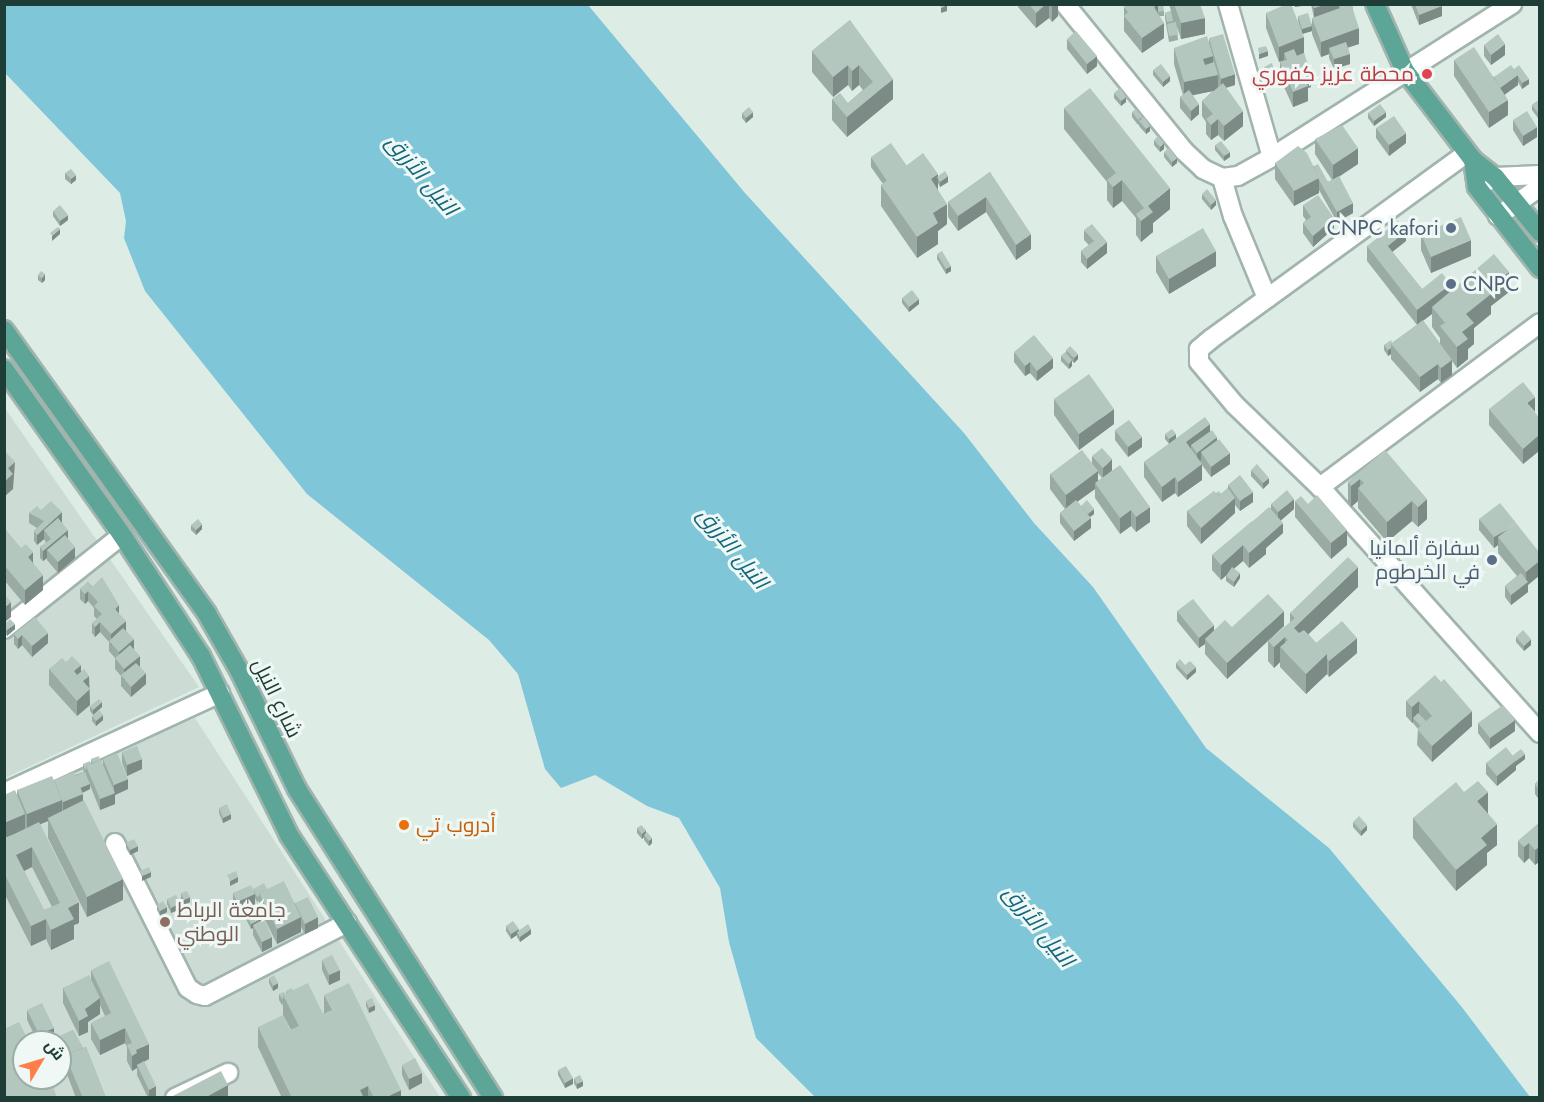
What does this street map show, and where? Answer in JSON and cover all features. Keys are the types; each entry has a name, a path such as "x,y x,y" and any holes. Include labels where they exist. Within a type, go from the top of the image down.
{"main road":[{"path":"1375,4 1405,71 1470,157 1495,177 1539,232"},
{"path":"1470,157 1477,187 1539,268"},
{"name":"شارع النيل","path":"4,330 207,614 239,670 297,789 493,1098"},
{"path":"4,369 122,535 201,656 289,835 460,1098"}],"street":[{"path":"1065,4 1184,151 1203,169 1222,178 1239,176 1272,157 1512,4"},
{"path":"1228,4 1272,157"},
{"path":"1470,157 1267,298 1200,349 1199,362 1235,405 1320,487 1537,727"},
{"path":"1477,187 1495,177 1539,175"},
{"path":"1222,178 1233,216 1267,298"},
{"path":"1498,216 1539,187"},
{"path":"1320,487 1539,323"},
{"path":"4,629 122,535"},
{"path":"4,793 220,693"},
{"path":"115,843 188,988 197,994 204,996 347,923"},
{"path":"175,1098 228,1073"}],"shaded area":[{"path":"4,407 199,687 5,778 4,778"},
{"name":"جامعة الرباط الوطني","path":"195,718 440,1097 5,1098 5,802 68,770"}],"water":[{"name":"النيل الأزرق","path":"5,4 588,5 745,193 964,433 1034,523 1093,587 1206,748 1329,848 1461,1006 1530,1097 815,1097 756,1038 729,942 720,888 679,818 647,806 595,775 561,788 545,769 518,674 489,640 307,494 145,291 124,238 126,221 120,193 5,73"}],"building":[{"path":"1029,4 1046,4 1036,13"},
{"path":"1127,4 1156,4 1154,7 1164,23 1142,38 1124,16 1128,12 1124,7"},
{"path":"1158,4 1163,4 1164,11 1158,12"},
{"path":"1174,4 1200,4 1205,18 1181,23"},
{"path":"1291,4 1304,37 1279,47 1266,13"},
{"path":"1313,4 1327,4 1314,8"},
{"path":"1339,4 1351,4 1359,28 1321,42 1312,18 1340,8"},
{"path":"1415,4 1442,4 1442,6 1419,15"},
{"path":"1171,11 1173,21 1167,22 1165,13"},
{"path":"1308,13 1312,26 1302,29 1298,16"},
{"path":"850,20 893,79 847,117 832,99 840,93 848,103 873,82 859,65 852,71 848,65 833,77 812,51"},
{"path":"1176,22 1178,35 1169,36 1167,24"},
{"path":"1076,31 1097,56 1087,64 1067,39"},
{"path":"1223,34 1235,74 1221,79 1209,38"},
{"path":"1498,34 1505,44 1491,55 1484,45"},
{"path":"1207,36 1213,56 1203,59 1205,65 1214,62 1218,75 1184,82 1174,48"},
{"path":"1346,42 1350,54 1334,59 1329,48"},
{"path":"1266,46 1268,51 1259,54 1258,48"},
{"path":"1474,47 1508,100 1489,112 1454,60"},
{"path":"1294,49 1297,56 1304,53 1311,72 1304,74 1308,86 1293,92 1280,62 1287,60 1284,53"},
{"path":"1272,63 1274,70 1266,73 1264,67"},
{"path":"1161,64 1170,76 1163,82 1153,70"},
{"path":"1511,65 1518,75 1500,88 1494,77"},
{"path":"1519,65 1529,79 1522,83 1514,69"},
{"path":"1223,83 1243,111 1224,126 1218,119 1211,125 1206,119 1213,114 1202,101"},
{"path":"1090,88 1170,188 1148,206 1153,212 1141,221 1136,214 1144,208 1122,180 1113,187 1107,180 1116,173 1064,108"},
{"path":"1120,88 1126,97 1121,101 1114,93"},
{"path":"1189,90 1199,104 1191,111 1180,97"},
{"path":"1539,100 1539,111 1538,113 1532,105"},
{"path":"1380,104 1386,112 1374,121 1368,113"},
{"path":"749,107 753,112 746,118 742,113"},
{"path":"1136,109 1142,116 1138,120 1132,112"},
{"path":"1527,111 1537,127 1523,136 1513,120"},
{"path":"1394,116 1406,133 1389,145 1376,128"},
{"path":"1144,117 1150,126 1146,129 1139,121"},
{"path":"1342,125 1358,148 1333,165 1315,139"},
{"path":"1158,136 1164,143 1160,147 1154,140"},
{"path":"1221,141 1230,152 1224,156 1215,145"},
{"path":"891,143 907,166 887,181 871,157"},
{"path":"1298,146 1307,153 1319,178 1294,191 1275,163"},
{"path":"1169,148 1177,158 1172,162 1164,152"},
{"path":"923,153 938,174 931,179 947,204 933,213 938,223 917,237 881,185"},
{"path":"1318,164 1328,182 1339,176 1353,203 1337,212 1318,178 1314,166"},
{"path":"71,169 76,175 71,179 65,173"},
{"path":"945,171 948,176 940,182 937,177"},
{"path":"990,172 1031,234 1016,245 986,197 958,216 948,202"},
{"path":"1207,189 1216,200 1211,205 1202,194"},
{"path":"1318,195 1334,218 1313,236 1303,223 1311,217 1303,205"},
{"path":"60,205 68,215 60,221 53,211"},
{"path":"1461,217 1471,240 1431,257 1421,234"},
{"path":"1398,221 1406,231 1388,246 1380,236 1378,237"},
{"path":"1092,224 1107,242 1087,259 1081,251 1094,241 1084,230"},
{"path":"58,227 60,229 52,236 50,233"},
{"path":"1203,228 1216,251 1169,279 1156,256"},
{"path":"1380,236 1422,289 1442,273 1451,284 1417,310 1367,246"},
{"path":"942,251 951,266 946,269 937,254"},
{"path":"1494,254 1509,272 1487,289 1491,294 1466,314 1474,323 1462,332 1468,339 1457,347 1440,326 1445,323 1432,307"},
{"path":"41,271 45,274 42,278 38,275"},
{"path":"912,290 919,299 909,307 902,298"},
{"path":"1423,320 1452,360 1441,368 1438,364 1420,377 1391,344"},
{"path":"1034,335 1053,358 1037,371 1030,362 1025,366 1014,352"},
{"path":"1391,340 1391,348 1388,350 1384,345"},
{"path":"1070,346 1078,354 1074,358 1066,350"},
{"path":"1065,352 1072,360 1069,364 1061,356"},
{"path":"1089,374 1114,409 1079,434 1054,399"},
{"path":"1523,382 1535,397 1527,403 1539,418 1539,435 1523,449 1489,409"},
{"path":"1205,417 1210,424 1186,442 1202,464 1178,482 1175,477 1162,487 1144,462"},
{"path":"1129,420 1142,437 1128,447 1115,430"},
{"path":"1172,429 1176,434 1169,439 1165,434"},
{"path":"1212,430 1217,437 1197,453 1191,445"},
{"path":"1219,439 1230,453 1211,467 1201,452"},
{"path":"1102,448 1112,459 1103,468 1092,456"},
{"path":"4,450 15,462 8,468 13,474 4,482"},
{"path":"1082,450 1098,471 1066,495 1050,474"},
{"path":"1385,450 1427,499 1418,507 1412,501 1387,522 1358,488 1364,483 1360,479 1351,486 1348,482"},
{"path":"1257,464 1269,478 1263,483 1251,470"},
{"path":"1120,465 1150,507 1136,517 1131,510 1120,518 1095,483"},
{"path":"1240,475 1253,492 1240,501 1228,485"},
{"path":"1228,488 1235,498 1201,528 1187,511 1214,491 1219,496"},
{"path":"1287,490 1294,499 1278,512 1271,504"},
{"path":"1317,495 1347,530 1331,543 1295,501 1301,496 1308,504"},
{"path":"1076,500 1091,518 1074,531 1060,513"},
{"path":"1087,500 1094,509 1088,514 1081,506"},
{"path":"51,501 62,512 37,535 34,531 44,521 29,513 37,506 41,510"},
{"path":"1500,503 1517,524 1494,537 1479,519"},
{"path":"1269,507 1283,523 1266,538 1252,522"},
{"path":"58,518 68,530 43,551 40,547 51,539 44,530"},
{"path":"198,519 202,524 196,530 191,525"},
{"path":"1252,521 1266,538 1249,553 1243,545 1221,565 1212,555"},
{"path":"1516,523 1539,552 1539,561 1526,572 1498,537"},
{"path":"4,528 21,548 26,544 33,552 28,557 43,575 25,590 4,565"},
{"path":"65,535 75,547 58,562 47,550"},
{"path":"1348,557 1358,567 1294,628 1299,633 1304,630 1327,654 1306,674 1280,647 1288,640 1285,637 1274,647 1268,641 1295,618 1290,613"},
{"path":"1232,567 1240,573 1234,582 1226,576"},
{"path":"1521,573 1528,582 1511,595 1505,586"},
{"path":"102,577 119,605 115,609 126,621 111,634 100,622 95,627 92,623 102,614 94,606 98,602 88,591 85,594 80,589 88,582 92,587"},
{"path":"4,594 11,602 4,608"},
{"path":"1268,594 1284,611 1227,663 1205,639 1225,620 1232,627"},
{"path":"1193,599 1214,625 1199,638 1177,611"},
{"path":"35,617 48,633 32,646 22,635 18,639 14,634"},
{"path":"10,619 15,624 7,630 4,624"},
{"path":"1342,621 1357,638 1329,661 1327,654 1316,643"},
{"path":"123,628 134,639 119,652 109,641"},
{"path":"1523,630 1531,639 1524,646 1516,637"},
{"path":"130,645 140,656 124,669 115,658"},
{"path":"72,656 81,665 74,671 77,675 84,669 89,676 83,681 90,689 77,701 49,669 62,658 66,662"},
{"path":"1180,659 1185,665 1190,661 1196,667 1187,675 1176,663"},
{"path":"136,663 146,673 131,687 121,675"},
{"path":"1435,675 1441,682 1444,679 1472,711 1432,746 1417,729 1432,716 1419,701 1412,707 1406,701"},
{"path":"99,699 102,702 93,710 90,706"},
{"path":"1503,705 1515,720 1490,738 1478,723"},
{"path":"99,710 103,715 96,721 92,716"},
{"path":"1418,713 1426,721 1421,726 1413,718"},
{"path":"137,746 142,759 127,765 122,752"},
{"path":"1506,747 1516,760 1497,776 1486,763"},
{"path":"1521,749 1525,754 1516,761 1512,756"},
{"path":"117,753 128,779 114,785 103,759"},
{"path":"99,756 100,760 92,763 91,759"},
{"path":"101,760 115,793 100,799 86,766"},
{"path":"90,761 91,764 86,766 85,770 83,764"},
{"path":"74,772 83,794 63,802 54,780"},
{"path":"85,772 90,784 80,788 75,776"},
{"path":"52,776 62,800 27,814 17,790"},
{"path":"1478,781 1488,792 1477,801 1497,824 1481,838 1487,845 1456,870 1413,818 1456,782 1464,792"},
{"path":"15,790 25,814 4,823 4,795"},
{"path":"84,800 123,879 87,897 48,818"},
{"path":"227,804 231,814 223,818 219,808"},
{"path":"1359,816 1367,825 1361,831 1353,822"},
{"path":"39,822 79,902 68,908 74,919 51,930 46,919 31,926 4,873 4,839","holes":["32,847 60,903 44,910 16,855"]},
{"path":"1539,823 1539,847 1535,850 1529,843 1524,847 1518,841"},
{"path":"641,825 646,830 642,834 637,828"},
{"path":"647,832 652,838 649,841 644,835"},
{"path":"134,839 138,846 130,850 126,843"},
{"path":"149,867 151,872 142,876 140,871"},
{"path":"236,871 238,877 230,881 227,875"},
{"path":"284,881 301,917 277,929 259,893"},
{"path":"264,883 267,889 259,893 257,897 253,889"},
{"path":"251,885 255,894 237,902 233,893"},
{"path":"187,891 190,897 184,900 181,893"},
{"path":"176,895 180,903 171,908 167,899"},
{"path":"308,897 318,917 305,924 295,903"},
{"path":"163,901 167,907 160,911 157,905"},
{"path":"254,905 261,919 251,924 244,910"},
{"path":"264,919 272,937 262,942 253,925"},
{"path":"513,921 519,929 511,934 506,926"},
{"path":"528,924 531,929 520,937 517,932"},
{"path":"332,955 340,970 329,975 322,960"},
{"path":"109,961 149,1044 136,1050 137,1053 132,1056 127,1045 132,1043 125,1028 100,1040 91,1023 111,1013 91,970"},
{"path":"89,975 100,998 85,1009 88,1016 79,1021 63,988"},
{"path":"274,975 278,983 273,986 269,978"},
{"path":"308,983 323,1014 332,1010 324,995 349,983 401,1090 385,1098 374,1098 368,1086 360,1090 364,1098 292,1098 258,1027 283,1015 290,1030 299,1026 283,995"},
{"path":"372,998 375,1005 369,1008 366,1001"},
{"path":"42,1003 54,1028 37,1030 27,1010"},
{"path":"19,1022 23,1030 12,1030 12,1090 54,1090 57,1098 4,1098 4,1029"},
{"path":"72,1030 83,1048 72,1052"},
{"path":"86,1047 106,1098 83,1098 72,1072 72,1052"},
{"path":"415,1058 422,1073 409,1079 402,1065"},
{"path":"144,1061 156,1086 149,1090 137,1065"},
{"path":"566,1066 573,1078 565,1083 558,1070"},
{"path":"221,1071 228,1085 204,1098 169,1098"},
{"path":"580,1075 583,1081 577,1084 574,1078"}],"place":[{"name":"محطة عزيز كفوري","path":"1427,74"},
{"name":"CNPC kafori","path":"1451,228"},
{"name":"CNPC","path":"1451,284"},
{"name":"سفارة ألمانيا في الخرطوم","path":"1492,560"},
{"name":"أدروب تي","path":"404,825"},
{"name":"جامعة الرباط الوطني","path":"165,922"}]}
